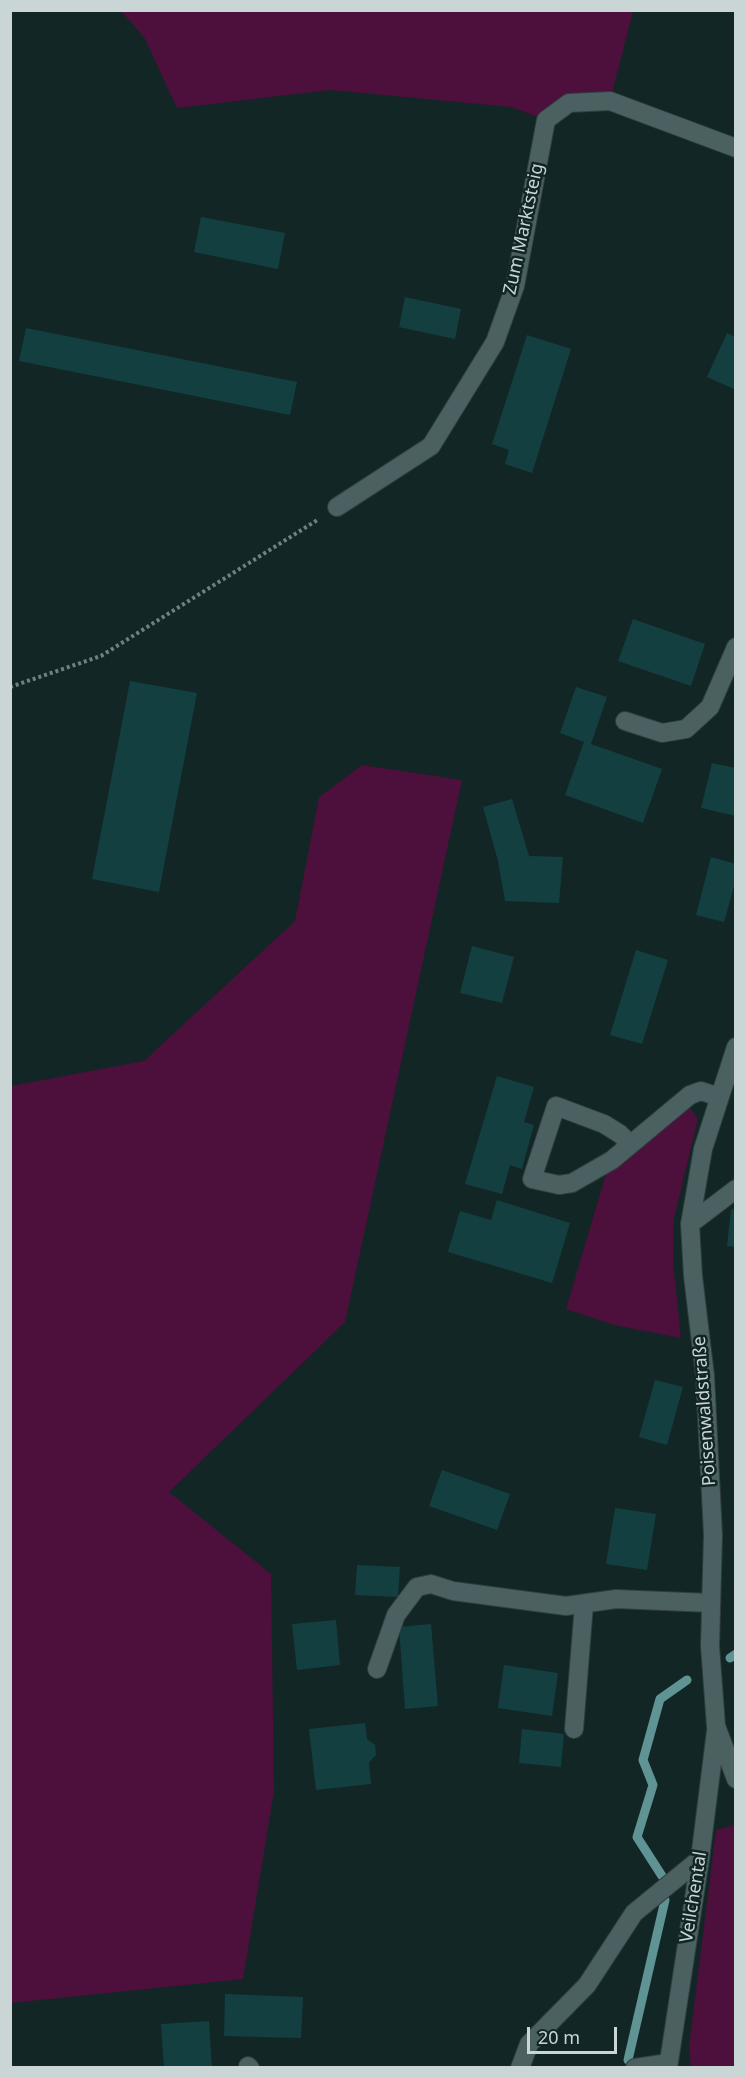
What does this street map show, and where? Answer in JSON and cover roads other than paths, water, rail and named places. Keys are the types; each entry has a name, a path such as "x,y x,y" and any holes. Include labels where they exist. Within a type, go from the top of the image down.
{"street":[{"name":"Zum Marktsteig","path":"337,507 431,446 495,342 515,286 546,120 569,103 610,102 735,148"},
{"path":"625,721 662,733 686,729 710,707 735,647"},
{"name":"Poisenwaldstraße","path":"735,1047 703,1149 690,1224 693,1276 705,1376 713,1535 710,1646 716,1726 735,1779"},
{"path":"630,1144 621,1134 604,1124 556,1106 532,1179 559,1185 572,1183 612,1160 690,1095 701,1091 719,1097"},
{"path":"690,1224 735,1189"},
{"path":"376,1669 396,1615 417,1587 431,1584 453,1591 566,1606 616,1599 711,1603"},
{"path":"574,1729 584,1604"},
{"name":"Veilchental","path":"668,2065 700,1859 716,1726"},
{"path":"520,2067 529,2044 587,1985 634,1914 700,1859"},
{"path":"635,2067 668,2065"}],"waterway":[{"path":"730,1658 736,1654"},
{"path":"662,1876 637,1837 653,1785 643,1760 660,1699 687,1680"},
{"path":"628,2060 665,1900"}]}
